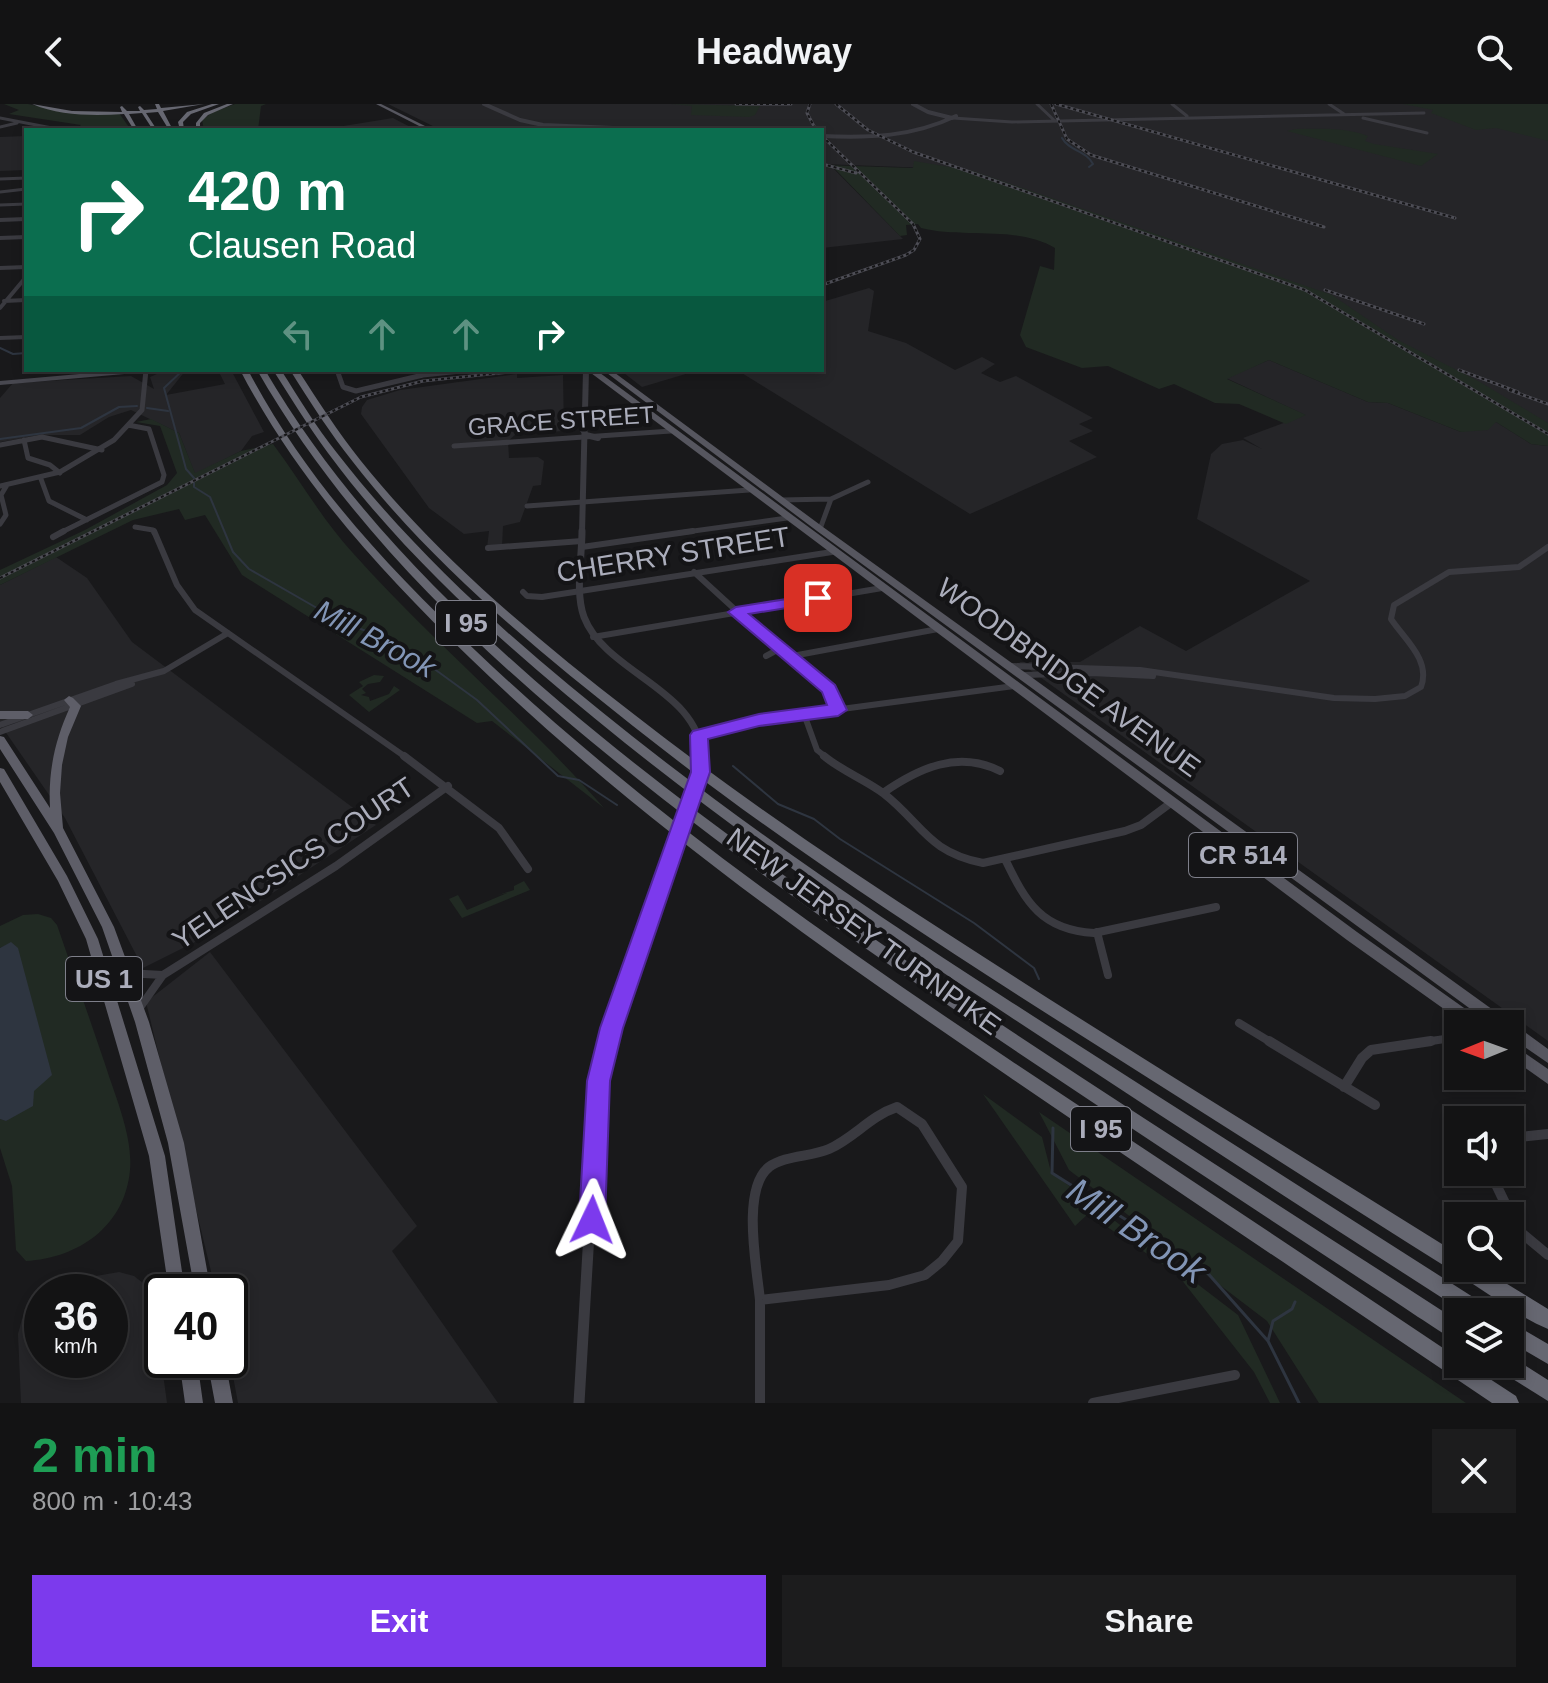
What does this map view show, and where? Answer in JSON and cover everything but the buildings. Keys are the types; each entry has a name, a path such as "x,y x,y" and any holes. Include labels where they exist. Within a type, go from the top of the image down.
{"highway":[{"path":"34,104 57,110 217,104"},
{"path":"41,104 67,109 114,109 130,120"},
{"path":"120,104 135,128"},
{"path":"138,104 156,128"},
{"path":"147,104 156,128"},
{"path":"157,104 170,128"},
{"path":"180,104 196,128"},
{"path":"197,128 203,116 231,104"},
{"path":"182,128 183,117 197,105"},
{"name":"NEW JERSEY TURNPIKE","path":"245,372 286,442 352,530 412,596 498,679 646,805 770,900 935,1018 1509,1403"},
{"name":"NEW JERSEY TURNPIKE","path":"262,372 290,421 344,494 429,588 550,700 656,787 787,885 938,990 1444,1323"},
{"name":"NEW JERSEY TURNPIKE","path":"278,372 314,428 386,518 447,581 567,690 687,786 816,880 965,981 1459,1298"},
{"name":"NEW JERSEY TURNPIKE","path":"295,372 328,422 403,513 473,583 585,681 704,775 979,963 1444,1255"},
{"path":"59,831 52,778 73,703"},
{"path":"0,715 28,715"},
{"name":"US 1","path":"0,740 59,831 108,927 138,1011 176,1143 200,1274"},
{"name":"US 1","path":"0,772 63,879 92,939 157,1156 174,1274"},
{"path":"1487,1282 1548,1320"},
{"path":"1524,1340 1548,1355"},
{"path":"1524,1375 1548,1391"},
{"path":"191,1378 194,1403"},
{"path":"219,1378 224,1403"}],"main road":[{"path":"371,104 419,128"},
{"path":"381,104 427,128"},
{"path":"0,383 124,372"},
{"name":"WOODBRIDGE AVENUE","path":"591,372 1457,1010"},
{"name":"WOODBRIDGE AVENUE","path":"610,372 820,529 1483,1010"},
{"path":"671,431 674,422"},
{"path":"972,652 1007,670 1025,675"},
{"path":"1014,686 1031,689 1121,747"},
{"path":"1524,1039 1548,1056"},
{"path":"1524,1059 1548,1077"}],"street":[{"path":"484,104 533,123 598,128"},
{"path":"916,104 928,112 993,122 1346,114 1427,133"},
{"path":"1037,104 1054,120 1424,113"},
{"path":"1172,104 1187,116"},
{"path":"1329,104 1346,114"},
{"path":"824,136 906,136 927,131 954,117"},
{"path":"0,118 52,128"},
{"path":"0,127 22,121"},
{"path":"0,179 24,178"},
{"path":"0,192 24,189"},
{"path":"0,205 24,204"},
{"path":"0,220 24,219"},
{"path":"0,238 24,237"},
{"path":"0,268 24,267"},
{"path":"0,308 24,279"},
{"path":"3,301 24,300"},
{"path":"0,338 24,337"},
{"path":"0,524 6,515 1,495 4,486 60,473 102,450 128,425 142,410 146,372"},
{"path":"338,372 343,387 356,391 423,375 451,372"},
{"path":"579,1403 598,1081 611,1028 700,772 702,752 699,735 688,716 593,637 585,624 581,592 582,439 588,372"},
{"path":"53,537 162,482 164,475 149,429 128,425"},
{"path":"583,430 586,435 598,438"},
{"name":"GRACE STREET","path":"454,446 671,431"},
{"path":"0,445 45,437 102,450"},
{"path":"24,440 28,458 50,465 60,473"},
{"path":"41,479 49,501 87,520"},
{"path":"781,500 831,499 868,482"},
{"path":"527,506 749,490"},
{"path":"820,529 831,499"},
{"path":"488,548 582,544 787,518"},
{"path":"135,527 153,530 170,576 184,599 205,620 247,643 448,786 499,828 528,869"},
{"path":"1025,675 1092,673 1175,677 1367,700 1406,698 1422,686 1425,674 1419,657 1391,619 1394,605 1449,572 1519,567 1548,547"},
{"name":"CHERRY STREET","path":"523,592 534,597 581,592 832,552"},
{"path":"693,572 787,657 829,689 838,710"},
{"path":"593,637 882,588"},
{"path":"787,657 938,629"},
{"path":"0,725 117,692 164,671 228,633"},
{"path":"766,656 779,649"},
{"path":"1012,666 1142,670 1175,677"},
{"path":"699,735 759,720 1014,686"},
{"path":"0,732 73,703"},
{"path":"804,714 817,750 836,766 883,793 935,845 948,853 983,863 1125,831 1141,825 1172,802"},
{"path":"883,793 911,772 932,764 984,762 1000,771"},
{"name":"YELENCSICS COURT","path":"138,1011 163,975 336,866 448,786"},
{"path":"1005,859 1032,908 1047,921 1076,933 1097,932 1216,907"},
{"path":"1097,932 1108,975"},
{"name":"YELENCSICS COURT","path":"125,973 163,975"},
{"path":"1239,1023 1375,1105"},
{"path":"1344,1087 1362,1058 1371,1050 1444,1039"},
{"path":"760,1300 889,1285 925,1275 942,1261 958,1241 962,1187 922,1124 897,1107 878,1112 830,1149 771,1166 761,1176 753,1202 760,1300 760,1403"},
{"path":"1524,1137 1548,1134"},
{"path":"1497,1186 1518,1230 1548,1255"},
{"path":"1093,1403 1235,1375"}],"shaded area":[{"path":"4,104 28,104 66,112 119,113 130,128 77,128 81,125 9,114 19,110"},
{"path":"235,104 266,104 261,106 258,128 204,128 202,120"},
{"path":"388,104 1548,104 1548,439 955,169 824,164 824,128 437,128"},
{"path":"671,104 760,106 755,115 749,117 691,115 692,106"},
{"path":"1403,104 1548,104 1548,141 1496,128 1476,130 1431,113 1433,110"},
{"path":"393,118 412,128 331,128"},
{"path":"1287,131 1350,131 1368,136 1365,141 1374,144 1438,154 1421,166"},
{"path":"24,136 24,170 0,171 0,137"},
{"path":"914,161 973,171 1332,295 1398,340 1480,382 1548,423 1548,446 1531,444 1496,422 1488,430 1461,432 1388,403 1368,402 1269,360 1227,379 1306,415 1286,424 1239,404 1215,403 1174,384 1159,389 1108,366 1082,368 1026,347 1020,335 1040,266 1054,270 1055,248 1040,241 1007,234 955,233 921,228 918,224 906,225 907,235 900,236 834,168 824,169 824,165 913,168"},
{"path":"832,167 903,239 824,248 824,168"},
{"path":"869,288 874,291 868,331 906,343 955,370 982,357 995,364 981,373 1000,382 1016,376 1093,418 1079,424 1093,431 1069,441 1097,457 970,514 740,372 824,372 824,301"},
{"path":"1269,360 1368,402 1388,403 1461,432 1496,422 1531,444 1548,446 1548,1041 1524,1024 1524,1010 1505,1010 1019,662 1080,662 1140,626 1186,651 1310,581 1197,519 1211,454 1222,444 1243,440 1262,449 1243,438 1305,415 1226,378"},
{"path":"161,372 184,372 166,395 225,384 219,372 232,372 264,432 252,436 241,451 195,474 179,433 131,410 109,417 80,435 40,435 0,442 0,398 13,383 131,376 154,389 150,377"},
{"path":"623,372 692,372 642,387"},
{"path":"517,374 517,378 563,375 564,431 516,434 508,441 509,458 538,457 544,461 541,485 533,486 520,522 503,526 502,547 487,548 489,531 464,534 429,508 361,414 362,407 367,400 400,390"},
{"path":"151,419 179,433 195,473 241,451 273,444 352,552 604,808 492,721 477,723 242,575 205,515 185,520 179,509 133,520 0,585 0,570 85,530 167,485 177,473 160,426 136,422"},
{"path":"56,557 87,578 132,642 376,825 209,935 143,968 65,818 0,724 0,585"},
{"path":"374,675 384,676 380,682 368,684 362,689 366,693 361,695 369,697 370,701 389,694 394,686 400,690 369,712 349,695 363,686 359,682"},
{"path":"524,881 530,890 462,918 449,899 458,895 467,910 514,890 514,886"},
{"path":"38,914 51,918 57,925 122,1116 129,1144 130,1170 119,1207 109,1223 96,1235 64,1253 26,1261 16,1250 12,1186 0,1148 0,1119 7,1121 11,943 0,948 0,926 23,915"},
{"path":"11,942 18,948 52,1075 34,1091 33,1106 6,1121 0,1119 0,948"},
{"path":"210,952 417,1226 392,1251 498,1403 238,1403 233,1378 248,1378 248,1274 212,1274 146,1002"},
{"path":"983,1094 1042,1137 1051,1172 1238,1315 1280,1403 1270,1403 1254,1372 1177,1274 1088,1214 1075,1226"},
{"path":"1039,1112 1466,1403 1319,1403 1267,1321 1069,1170"},
{"path":"128,1274 134,1276 144,1285 144,1378 164,1378 167,1403 21,1403 18,1334 24,1317 24,1378 128,1378"}],"waterway":[{"path":"1062,138 1090,160 1093,164 1089,167"},
{"name":"Mill Brook","path":"0,348 13,354 24,353"},
{"name":"Mill Brook","path":"181,372 164,388 186,469 194,478"},
{"path":"0,439 81,428 119,407 137,406"},
{"path":"147,408 168,411"},
{"name":"Mill Brook","path":"194,483 194,487 210,497 233,552 249,569 343,623 384,637 411,652 477,700 558,776 579,780 617,805"},
{"name":"Mill Brook","path":"733,766 778,804 814,819 840,839 974,923 1034,968 1039,979"},
{"name":"Mill Brook","path":"1053,1128 1052,1173 1204,1269 1268,1341"},
{"path":"1268,1341 1273,1321 1292,1309 1295,1302"},
{"name":"Mill Brook","path":"1268,1341 1299,1403"}],"railway":[{"path":"736,104 791,104"},
{"path":"810,104 807,113 815,128"},
{"path":"836,104 868,130 913,152 1305,290 1548,434"},
{"path":"1051,104 1067,139 1091,155 1324,227"},
{"path":"1056,104 1455,218"},
{"path":"824,138 913,224 920,239 914,250 906,255 824,284"},
{"path":"824,165 856,173"},
{"path":"1325,290 1424,324"},
{"path":"1459,370 1518,392"},
{"path":"0,578 361,397 423,381 510,372"},
{"path":"1509,390 1548,404"}],"route":[{"path":"592,1220 598,1081 611,1028 700,772 702,752 699,735 759,720 838,710 829,689 736,612 818,598"}]}
